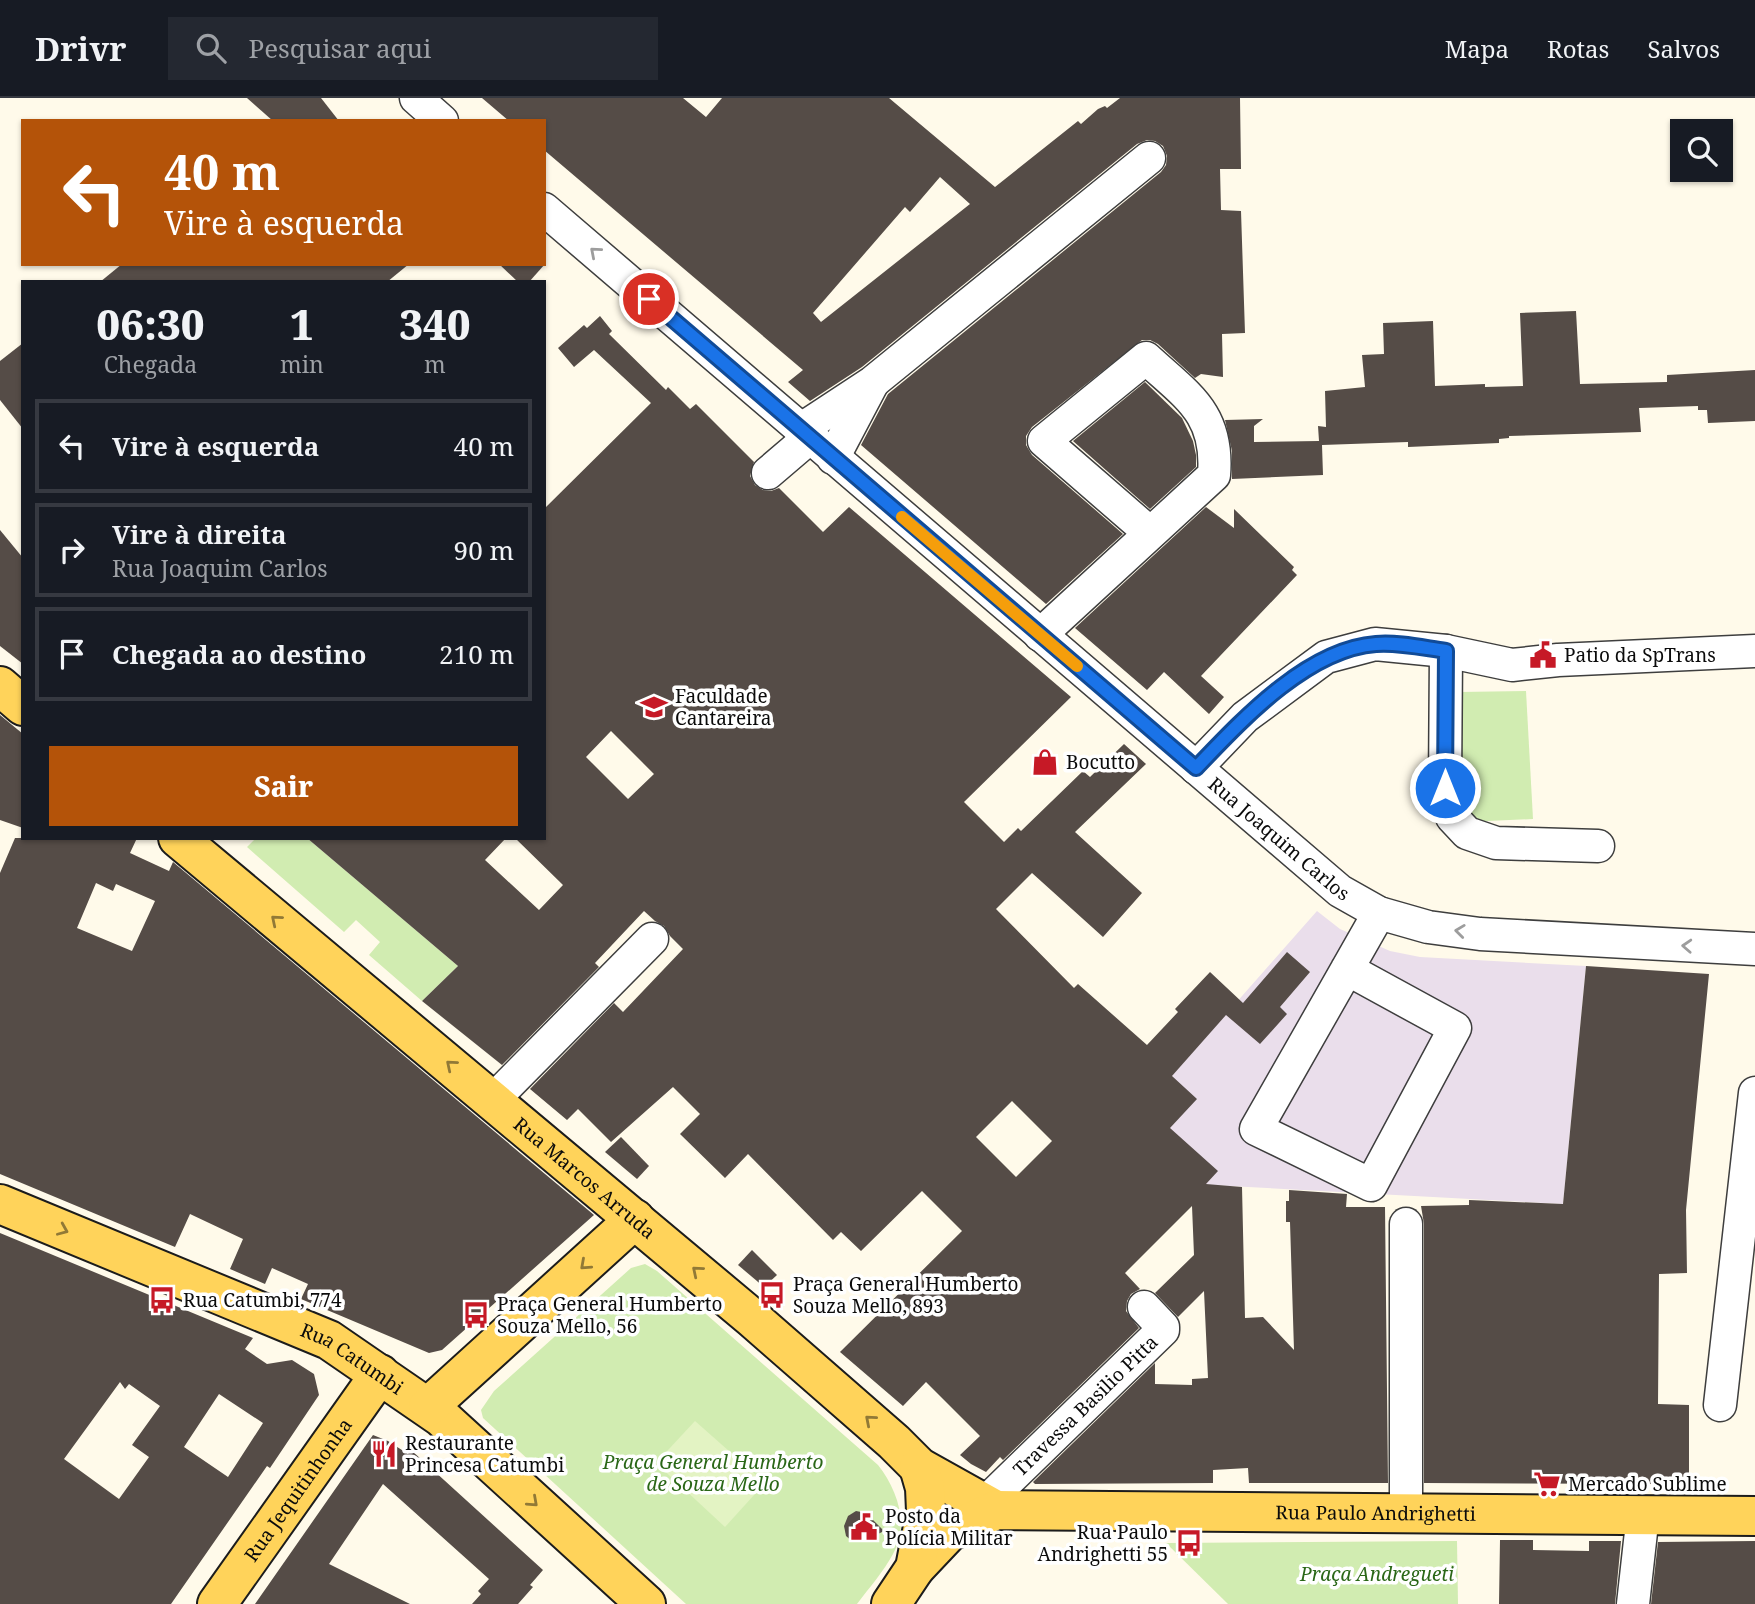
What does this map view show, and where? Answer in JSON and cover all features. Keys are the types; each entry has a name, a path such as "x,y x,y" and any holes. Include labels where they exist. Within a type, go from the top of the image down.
{"main road":[{"path":"0,686 21,704"},
{"name":"Rua Marcos Arruda","path":"180,840 762,1326 919,1467 991,1506"},
{"name":"Rua Catumbi","path":"0,1204 329,1340 428,1407 646,1604"},
{"path":"428,1407 635,1219"},
{"name":"Rua Jequitinhonha","path":"217,1604 380,1374"},
{"path":"915,1569 926,1511 925,1488 919,1467"},
{"path":"891,1604 915,1569 949,1532 991,1506"},
{"name":"Rua Paulo Andrighetti","path":"991,1506 1755,1516"}],"street":[{"path":"416,98 440,119"},
{"path":"768,473 805,434 1149,158"},
{"name":"Rua Joaquim Carlos","path":"546,211 1340,891 1379,913 1428,928 1480,934 1755,949"},
{"path":"1040,635 1213,478 1215,472 1212,433 1206,418 1191,399 1146,358 1044,442 1150,533"},
{"path":"833,458 873,382"},
{"path":"1196,768 1245,717 1326,657 1376,644 1446,651 1512,665 1558,660 1755,651"},
{"path":"1446,651 1445,788 1452,817 1467,833 1496,843 1598,846"},
{"path":"1347,970 1455,1028 1371,1185 1256,1129 1379,913"},
{"path":"493,1100 652,939"},
{"path":"1720,1405 1755,1093"},
{"path":"1406,1224 1406,1513"},
{"name":"Travessa Basilio Pitta","path":"991,1506 1163,1329 1144,1307"},
{"path":"1633,1604 1643,1514"}],"shaded area":[{"path":"1317,911 1340,929 1390,951 1420,957 1586,966 1563,1204 1191,1184 1123,1131"}],"green space":[{"path":"1526,691 1533,819 1465,822 1459,692"},
{"path":"254,840 309,840 458,966 422,1001 369,955 380,942 356,920 344,932 247,847"},
{"name":"Praça General Humberto de Souza Mello","path":"645,1264 657,1271 878,1465 885,1475 899,1508 901,1519 898,1543 885,1567 857,1604 686,1604 483,1418 481,1410 494,1391 631,1268"},
{"path":"695,1421 765,1483 725,1527 656,1463"},
{"name":"Praça Andregueti","path":"1457,1541 1458,1604 1228,1604 1166,1543"}],"building":[{"path":"247,98 321,98 337,119 271,119"},
{"path":"482,98 683,98 706,117 722,98 889,98 995,187 1078,121 1081,124 1098,109 1105,106 1107,108 1120,98 1240,98 1241,169 1220,169 1221,210 1241,211 1245,333 1222,334 1223,377 1201,374 1195,378 1158,344 1142,340 1032,427 1026,436 1026,445 1032,455 1123,534 1046,604 861,445 888,394 1161,172 1166,165 1167,156 1163,146 1147,140 1137,144 862,367 810,401 788,382 803,370 546,152 546,119 507,119","holes":["940,177 970,204 821,322 813,313 905,207 910,212"]},
{"path":"120,266 407,266 389,280 102,280"},
{"path":"501,266 543,266 531,280 516,280"},
{"path":"1576,311 1580,384 1667,382 1667,375 1755,370 1755,421 1708,423 1707,410 1698,410 1698,406 1639,408 1641,432 1509,436 1499,439 1499,443 1408,447 1408,442 1322,445 1323,475 1232,479 1232,451 1225,420 1263,419 1254,426 1254,442 1319,441 1318,426 1326,427 1325,391 1365,387 1362,355 1384,354 1383,323 1433,321 1435,386 1523,386 1520,313"},
{"path":"600,316 612,331 609,334 666,390 668,387 690,409 696,404 754,462 750,476 755,485 771,491 779,488 823,532 849,507 1071,697 964,802 1004,842 1018,828 1021,831 1083,771 1090,777 1124,744 1146,764 1075,832 1142,893 1103,937 1032,873 996,909 1074,988 1078,984 1147,1045 1178,1012 1175,1009 1210,972 1243,1003 1287,952 1310,972 1280,1007 1287,1014 1260,1044 1226,1015 1172,1076 1197,1099 1170,1128 1218,1171 1206,1184 1242,1187 1245,1318 1263,1317 1294,1350 1290,1222 1286,1222 1289,1190 1347,1194 1346,1207 1385,1207 1388,1483 1249,1483 1248,1468 1213,1470 1213,1483 1033,1482 1155,1363 1155,1384 1192,1385 1192,1379 1208,1378 1204,1291 1178,1317 1155,1293 1194,1255 1192,1206 1125,1273 1140,1289 1131,1294 1126,1311 1139,1328 1003,1460 1000,1457 986,1472 971,1464 960,1455 980,1436 926,1382 903,1406 840,1352 962,1231 922,1191 861,1251 841,1232 833,1240 748,1154 725,1178 680,1134 700,1114 673,1087 611,1142 578,1109 567,1120 530,1089 614,1003 623,1012 683,949 664,926 644,911 595,963 599,967 502,1065 422,1001 458,966 309,840 504,840 485,860 539,910 563,885 517,840 546,840 546,507 651,403 594,350 574,367 558,348 584,325 587,328","holes":["611,731 654,774 628,799 586,757","1012,1101 1052,1141 1016,1177 976,1137"]},
{"path":"21,345 21,426 0,400 0,361"},
{"path":"1145,382 1182,418 1193,441 1196,455 1196,467 1150,509 1073,441"},
{"path":"1206,507 1234,528 1234,509 1294,567 1292,570 1297,575 1201,676 1224,697 1209,714 1164,672 1147,690 1075,628"},
{"path":"0,530 21,556 21,662 0,646"},
{"path":"0,715 21,732 21,827 0,820"},
{"path":"15,838 136,840 130,853 169,871 173,862 594,1215 442,1350 429,1353 301,1299 308,1284 272,1268 265,1284 230,1269 243,1239 190,1214 175,1247 0,1174 0,873","holes":["96,883 113,891 116,884 155,901 132,951 77,928"]},
{"path":"1586,966 1709,974 1686,1210 1687,1273 1659,1274 1658,1404 1689,1405 1689,1484 1424,1483 1424,1224 1421,1206 1469,1205 1469,1200 1563,1204"},
{"path":"621,1137 649,1166 637,1179 605,1152"},
{"path":"0,1233 253,1338 245,1349 267,1364 292,1360 314,1374 319,1395 270,1468 267,1466 171,1604 0,1604","holes":["120,1382 125,1389 129,1384 160,1406 132,1445 149,1457 119,1499 64,1459","219,1394 263,1423 228,1477 184,1447"]},
{"path":"752,1250 777,1275 764,1287 738,1265"},
{"path":"373,1435 408,1454 411,1450 543,1570 518,1604 472,1604 481,1594 478,1591 489,1579 383,1484 329,1564 410,1604 255,1604"},
{"name":"Posto da Polícia Militar","path":"856,1511 866,1513 884,1531 862,1542 852,1541 846,1536 844,1526 848,1516"},
{"path":"1500,1540 1533,1540 1533,1550 1589,1551 1589,1541 1621,1541 1615,1604 1499,1604"},
{"path":"1755,1541 1755,1604 1651,1604 1658,1542"}],"slow traffic":[{"path":"902,517 1077,666"}],"place":[{"name":"Patio da SpTrans","path":"1543,655"},
{"name":"Faculdade Cantareira","path":"654,707"},
{"name":"Bocutto","path":"1045,762"},
{"name":"Praça General Humberto Souza Mello, 893","path":"772,1295"},
{"name":"Rua Catumbi, 774","path":"162,1300"},
{"name":"Praça General Humberto Souza Mello, 56","path":"476,1315"},
{"name":"Restaurante Princesa Catumbi","path":"384,1454"},
{"name":"Mercado Sublime","path":"1547,1484"},
{"name":"Posto da Polícia Militar","path":"864,1527"},
{"name":"Rua Paulo Andrighetti 55","path":"1189,1543"}],"route":[{"path":"649,299 1196,768 1245,717 1326,657 1376,644 1446,651 1445,788"}]}
